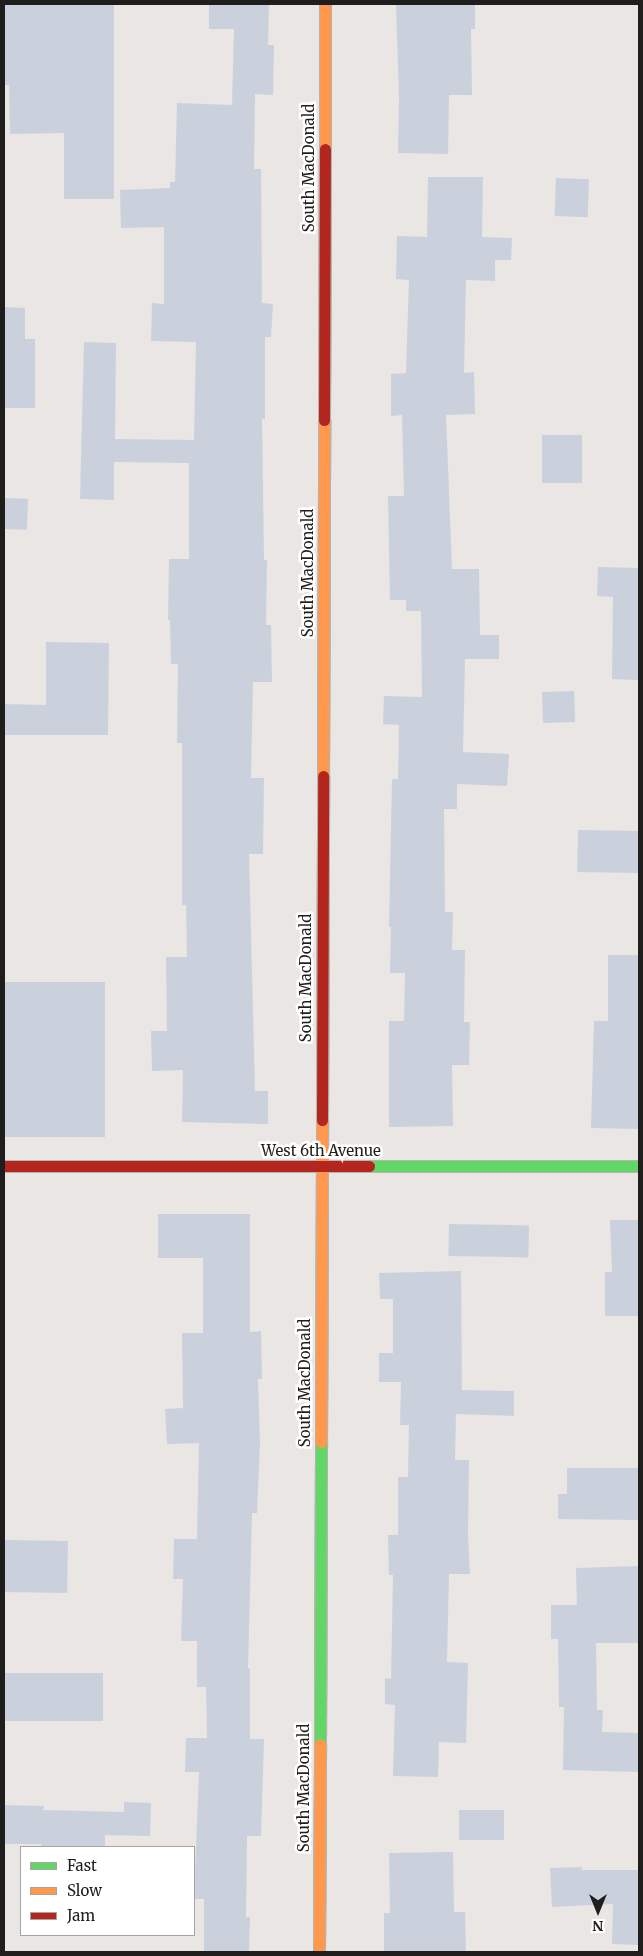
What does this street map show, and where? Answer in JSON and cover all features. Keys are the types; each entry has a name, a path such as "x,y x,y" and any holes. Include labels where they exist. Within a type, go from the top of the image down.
{"street":[{"name":"South MacDonald","path":"319,1952 325,4"},
{"name":"West 6th Avenue","path":"4,1166 639,1166"}],"building":[{"path":"4,4 114,4 114,199 64,199 64,133 10,134 9,85 4,85"},
{"path":"209,4 269,4 268,45 274,45 273,95 255,94 254,169 261,169 262,303 273,304 271,337 265,337 265,419 262,419 264,560 267,560 266,625 271,625 272,682 253,682 251,778 264,778 263,854 249,854 255,1091 268,1091 268,1124 182,1122 183,1070 152,1071 151,1031 167,1031 166,957 187,957 186,905 182,905 182,743 177,743 178,664 171,664 170,620 168,620 169,559 189,559 189,463 114,462 114,500 80,499 84,342 116,343 115,439 194,440 196,342 151,341 152,303 164,304 164,227 121,228 120,190 170,188 170,182 175,182 177,103 232,105 234,29 209,29"},
{"path":"396,4 475,4 475,29 471,29 472,95 449,95 448,154 398,153 399,96"},
{"path":"428,177 483,177 482,237 512,238 511,260 495,260 495,281 466,280 464,373 474,372 475,414 446,415 452,569 479,569 480,635 499,635 499,659 465,659 463,752 509,754 507,786 457,784 457,809 444,809 445,912 453,912 452,950 465,950 464,1022 470,1022 469,1065 452,1065 453,1126 389,1127 389,1021 404,1021 405,973 390,973 392,779 398,779 399,725 383,724 384,696 422,697 421,611 406,611 406,600 390,600 388,496 404,496 402,415 391,416 391,374 406,373 409,280 396,279 397,236 427,237"},
{"path":"556,178 589,179 588,217 555,216"},
{"path":"4,307 25,308 25,339 35,339 35,408 4,408"},
{"path":"542,435 582,435 582,483 542,483"},
{"path":"4,498 28,499 27,530 4,529"},
{"path":"598,567 639,568 639,680 612,679 613,597 597,596"},
{"path":"46,642 109,643 108,735 4,735 4,704 46,705"},
{"path":"574,691 575,722 543,723 542,692"},
{"path":"578,830 639,831 638,873 577,872"},
{"path":"608,955 639,955 639,1129 591,1128 594,1021 608,1021"},
{"path":"4,982 105,982 105,1137 4,1137"},
{"path":"158,1214 250,1214 250,1332 261,1331 262,1379 258,1379 260,1442 257,1513 252,1513 248,1669 250,1668 250,1739 264,1739 261,1836 247,1836 246,1917 250,1917 249,1952 204,1952 204,1899 195,1899 199,1772 185,1772 186,1738 207,1738 206,1687 197,1687 197,1641 181,1641 183,1579 173,1579 174,1539 197,1539 199,1443 167,1444 165,1409 183,1408 182,1333 203,1333 203,1258 158,1258"},
{"path":"610,1220 639,1220 639,1316 605,1316 605,1272 612,1272"},
{"path":"449,1224 529,1225 528,1257 448,1256"},
{"path":"461,1271 462,1390 514,1391 514,1416 456,1414 455,1460 469,1460 468,1534 470,1574 449,1574 447,1662 468,1663 466,1743 439,1742 438,1777 393,1776 395,1705 385,1704 385,1678 391,1679 393,1575 389,1575 388,1535 398,1535 398,1477 408,1477 409,1425 400,1425 401,1382 379,1382 379,1353 393,1353 393,1299 380,1299 379,1273"},
{"path":"567,1468 639,1468 639,1520 558,1519 558,1494 567,1494"},
{"path":"4,1540 68,1541 67,1593 4,1592"},
{"path":"639,1566 639,1643 596,1643 597,1710 603,1710 602,1732 639,1733 639,1772 563,1770 564,1707 559,1707 558,1639 551,1639 551,1605 577,1605 576,1568"},
{"path":"4,1673 103,1673 103,1721 4,1721"},
{"path":"124,1802 151,1803 150,1836 105,1835 105,1846 4,1844 4,1805 44,1806 43,1810 124,1812"},
{"path":"459,1810 504,1810 504,1840 459,1840"},
{"path":"453,1852 454,1912 465,1912 466,1951 384,1951 384,1913 390,1913 389,1853"},
{"path":"582,1867 582,1870 639,1870 639,1945 612,1944 613,1904 552,1907 550,1868"}],"traffic: fast":[{"path":"369,1166 639,1166"},
{"path":"320,1744 321,1442"}],"traffic: slow":[{"path":"325,4 325,149"},
{"path":"323,776 324,420"},
{"path":"321,1442 322,1120"},
{"path":"319,1952 320,1744"}],"traffic: jam":[{"path":"324,420 325,149"},
{"path":"322,1120 323,776"},
{"path":"4,1166 369,1166"}]}
